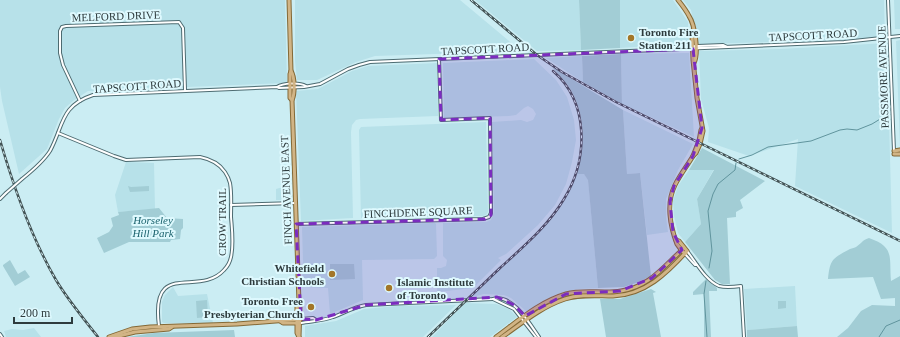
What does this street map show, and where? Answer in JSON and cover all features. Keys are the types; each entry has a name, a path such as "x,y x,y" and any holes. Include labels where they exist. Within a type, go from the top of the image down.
{"main road":[{"name":"FINCH AVENUE EAST","path":"289,0 291,71 293,74 292,86 294,97 292,100 300,307 299,337"},
{"path":"502,337 524,318 543,308 566,299 580,296 625,295 643,289 664,274 686,253 677,244 670,216 670,202 674,186 693,156 702,128 696,98 693,30 690,16 678,0"},
{"path":"894,152 900,150"},
{"path":"894,152 900,154"},
{"path":"496,337 541,305 566,294 578,292 620,291 644,283 652,278 683,249"},
{"path":"109,337 132,329 283,320 299,321"},
{"path":"115,337 159,328"}],"street":[{"name":"PASSMORE AVENUE","path":"888,0 894,152"},
{"name":"MELFORD DRIVE","path":"80,101 62,65 60,31 66,26 179,22 183,28 186,91"},
{"name":"TAPSCOTT ROAD","path":"0,199 45,157 68,110 80,101 93,95 279,88 304,84 306,86 320,84 348,69 370,62 672,50 723,45 727,47 844,42 900,36"},
{"name":"FINCHDENE SQUARE","path":"296,224 483,219 489,216 491,213 490,118 441,120 439,59"},
{"name":"CROW TRAIL","path":"58,132 126,160 200,157 209,159 218,164 227,176 230,184 232,252 227,267 218,276 212,279 180,282 167,287 158,302 159,328"},
{"path":"231,205 296,203"},
{"path":"686,253 695,265 697,265 709,279 718,285 725,287 741,286 744,337"},
{"path":"299,321 313,322 316,320 331,318 355,307 366,305 493,299 497,297 514,305 539,337"},
{"path":"524,318 536,337"}],"highlighted area":[{"path":"693,49 702,128 693,156 674,186 670,202 673,232 682,250 652,278 620,291 566,294 525,316 514,305 497,297 366,305 316,320 301,319 296,224 485,219 491,215 490,118 441,120 439,59"}],"shaded area":[{"path":"0,0 285,0 287,83 88,91 65,108 47,149 19,174 0,87"},
{"path":"295,0 460,0 521,51 375,56 356,62 317,80 297,80 295,61"},
{"path":"475,0 579,0 581,50 537,51"},
{"path":"620,0 673,0 688,22 689,43 620,48"},
{"path":"683,0 884,0 885,36 846,40 700,44 698,43 691,10"},
{"path":"894,0 900,0 900,29 895,29"},
{"path":"900,40 900,146 896,41"},
{"path":"887,43 892,233 795,186 798,139 749,156 708,142 709,128 701,99 699,51 780,49"},
{"path":"689,53 694,137 622,104 621,54"},
{"path":"582,56 583,82 546,58"},
{"path":"534,59 556,80 567,97 574,120 576,140 566,184 555,205 538,225 506,254 498,258 501,260 473,288 437,292 437,268 446,266 447,260 443,256 443,223 486,222 491,220 494,212 492,122 521,120 527,122 533,120 536,114 533,109 528,106 516,115 509,116 444,118 443,63"},
{"path":"437,63 438,116 360,119 356,120 352,125 353,218 301,221 296,91 318,89 352,71 368,66"},
{"path":"623,110 693,144 678,170 666,199 668,232 647,235 640,173 627,174"},
{"path":"486,122 488,212 486,215 361,218 359,130 361,127"},
{"path":"126,162 154,163 155,209 118,212 115,195"},
{"path":"714,169 697,199 701,224 685,242 678,233 674,216 673,201 678,186 689,170"},
{"path":"576,174 584,174 588,179 598,288 578,289 557,294 539,303 527,312 511,298 504,295 484,294 471,297 554,216 565,198"},
{"path":"290,185 289,200 276,200 276,189"},
{"path":"435,223 437,256 434,259 362,260 363,300 330,314 328,288 302,287 302,227"},
{"path":"795,286 797,326 747,330 744,289"},
{"path":"173,287 178,296 207,294 213,323 162,322 162,302 165,295"},
{"path":"465,303 496,304 509,309 517,317 490,337 432,337"},
{"path":"456,305 423,337 305,337 305,326 336,321 364,309 397,306"},
{"path":"34,328 41,337 6,337 4,331 12,329 23,330"}],"green space":[{"path":"579,0 620,0 620,48 581,50"},
{"path":"621,54 622,104 583,82 582,56"},
{"path":"552,67 623,110 627,174 640,173 651,276 636,283 624,287 598,288 588,180 584,174 576,174 582,151 583,139 581,116 573,94 567,84"},
{"path":"702,148 765,181 740,200 743,208 736,212 736,217 727,218 730,284 722,284 715,280 685,242 701,224 697,199 714,170 689,170"},
{"path":"128,186 149,186 149,191 130,192"},
{"name":"Horseley Hill Park","path":"159,208 167,218 183,219 183,228 181,230 180,239 171,240 170,242 129,242 104,253 97,238 109,232 113,226 111,218 119,215 118,212"},
{"path":"869,238 877,241 887,249 890,259 891,281 900,276 900,337 837,337 848,328 861,311 872,305 895,306 895,298 881,299 873,277 828,279 831,263 836,257 856,247"},
{"path":"10,260 18,274 25,270 30,277 15,286 3,266"},
{"path":"330,264 354,264 355,279 330,280"},
{"path":"706,279 717,288 717,291 709,291 711,337 704,337 704,294 693,295 693,292"},
{"path":"651,289 656,292 653,293 661,337 606,337 600,299 620,299"},
{"path":"207,300 208,317 197,318 196,301"},
{"path":"778,301 786,301 786,308 778,309"},
{"path":"797,326 798,337 747,337 747,330"},
{"path":"234,330 235,337 127,337 154,333"}],"waterway":[{"path":"739,159 752,155 768,147 811,141 840,130 857,130 872,124 890,113"},
{"path":"709,268 712,251 708,211 713,194 718,184 735,170 736,163"},
{"path":"706,281 704,294 707,337"},
{"path":"879,337 886,326 900,320"}],"railway":[{"path":"471,0 537,55 562,72 616,102 900,241"},
{"path":"428,337 543,227 558,209 572,184 578,167 581,150 579,115 574,99 565,84 553,71"},
{"path":"0,140 24,212 47,264 66,295 98,337"}],"place":[{"name":"Toronto Fire Station 211","path":"631,38"},
{"name":"Whitefield Christian Schools","path":"332,274"},
{"name":"Islamic Institute of Toronto","path":"389,288"},
{"name":"Toronto Free Presbyterian Church","path":"311,307"}]}
